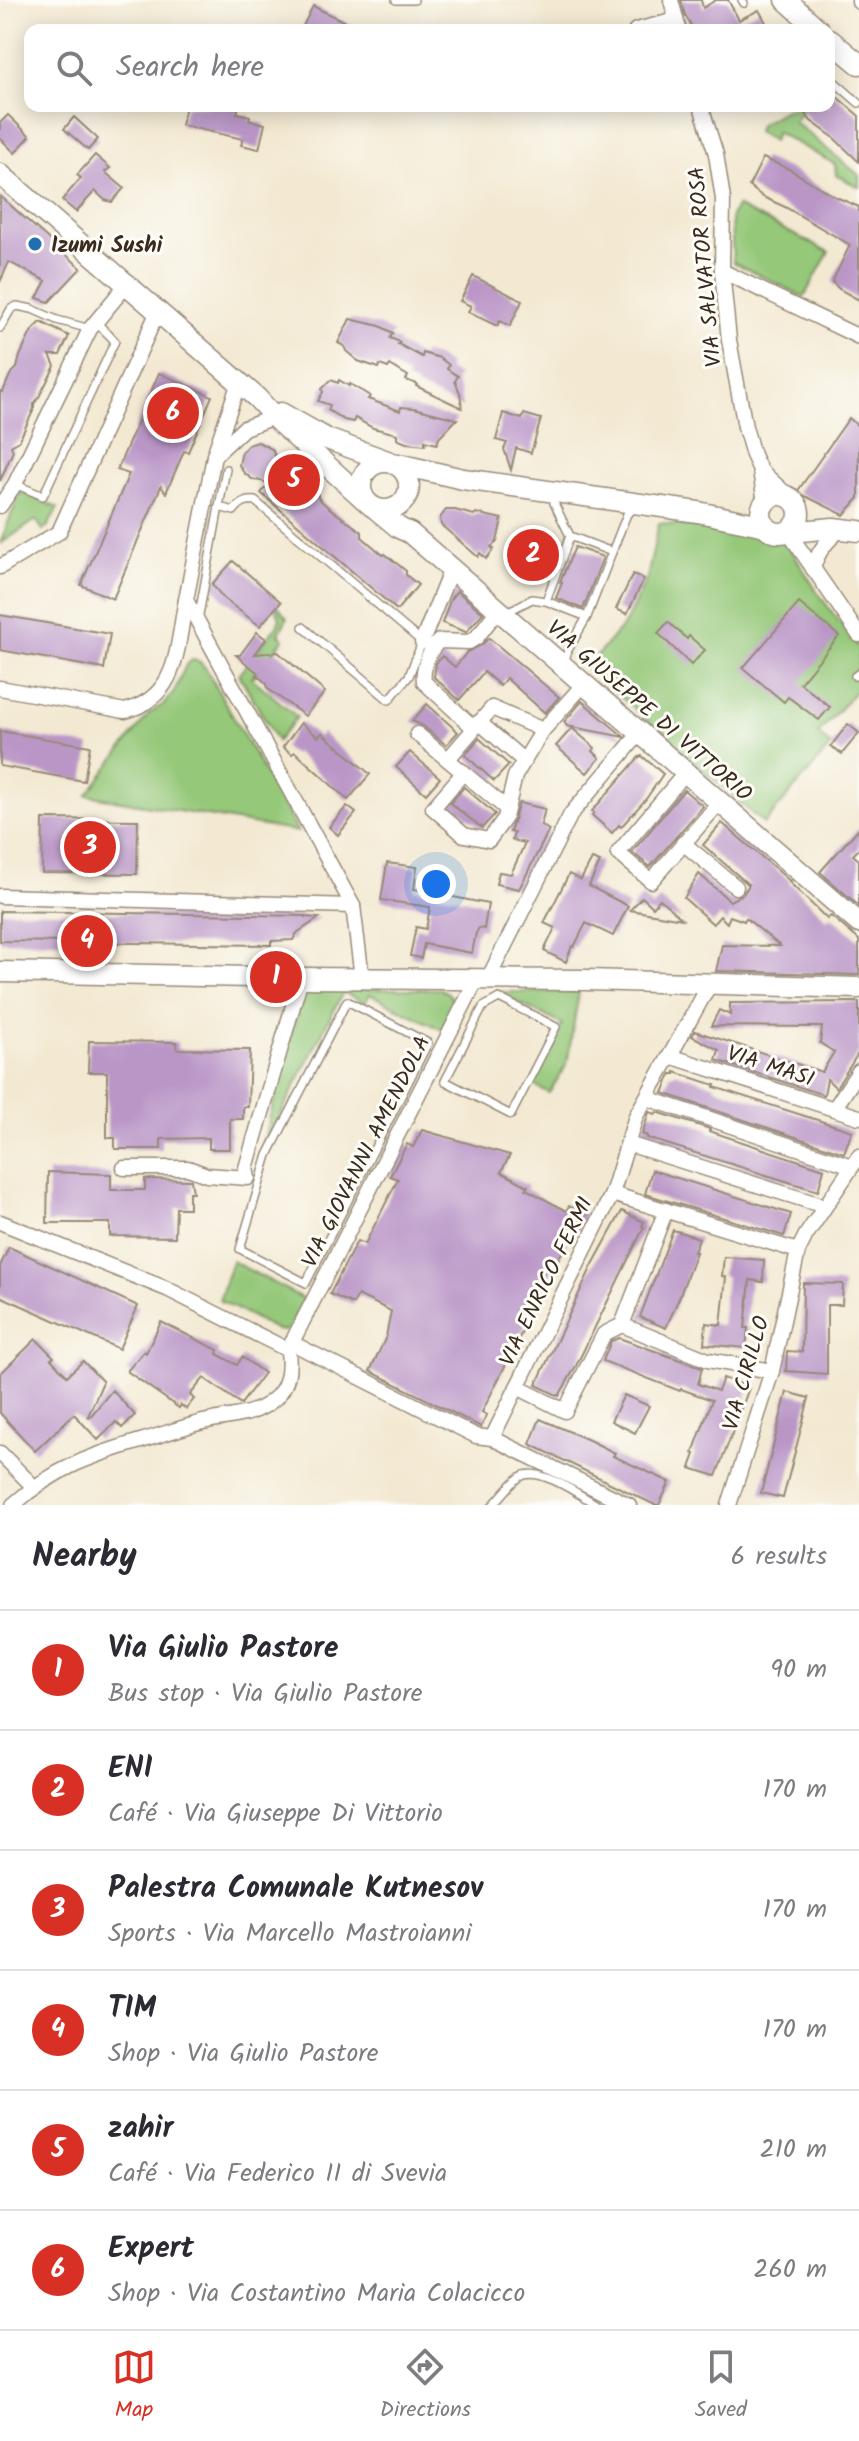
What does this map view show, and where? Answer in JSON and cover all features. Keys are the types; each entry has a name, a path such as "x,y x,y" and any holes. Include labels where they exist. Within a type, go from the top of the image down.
{"main road":[{"path":"786,0 812,24"},
{"path":"835,52 859,64"},
{"path":"0,174 257,398 327,439 394,463 463,479 726,517 765,512"},
{"name":"VIA GIUSEPPE DI VITTORIO","path":"257,398 370,505 410,533 859,923"},
{"path":"410,533 405,509 406,496 408,476 394,463 380,462 370,467 361,482 361,491 370,505 393,509 406,496 431,484 463,479"},
{"path":"775,496 790,498 844,529 780,533 771,531 765,512 775,496"},
{"path":"790,498 799,512 798,522 791,530"},
{"path":"0,972 859,988"}],"street":[{"path":"671,0 678,24"},
{"name":"VIA SALVATOR ROSA","path":"703,112 716,154 723,199 722,271 729,340 749,444 760,470 765,512"},
{"path":"722,271 859,337"},
{"path":"0,506 15,484 93,326 127,284"},
{"path":"0,567 59,532 158,311"},
{"path":"0,688 125,711 153,699 168,682 214,456 239,382"},
{"path":"214,456 244,428 274,417"},
{"path":"760,470 790,498"},
{"path":"813,569 817,555 826,542 844,529"},
{"path":"791,530 793,539 859,635"},
{"path":"422,642 451,569"},
{"path":"186,600 353,906 362,978"},
{"path":"501,612 469,642 439,641 435,644 422,672 424,682 524,761"},
{"path":"464,772 433,808 464,835 489,840 505,818 515,776 524,761 543,730 584,684"},
{"path":"448,759 492,708 543,730"},
{"name":"VIA GIOVANNI AMENDOLA","path":"13,1505 59,1471 102,1452 198,1423 260,1409 277,1397 285,1385 290,1346 343,1226 404,1106 482,979 571,814 640,733"},
{"path":"417,734 507,809"},
{"path":"686,772 618,853 651,881 720,802"},
{"path":"683,843 736,887"},
{"path":"0,896 353,906"},
{"path":"124,1168 188,1168 207,1175 248,1178 246,1168 301,978"},
{"name":"VIA ENRICO FERMI","path":"492,1438 612,1194 636,1116 710,984"},
{"name":"VIA MASI","path":"670,1056 859,1117"},
{"path":"834,1109 859,1071"},
{"path":"647,1098 855,1161"},
{"path":"628,1144 824,1206"},
{"name":"VIA CIRILLO","path":"729,1505 772,1371 798,1251 855,1161"},
{"name":"VIA ENRICO FERMI","path":"612,1194 798,1251"},
{"name":"VIA ENRICO FERMI","path":"517,1387 565,1411 604,1334 622,1325 666,1210"},
{"path":"0,1222 167,1289 476,1436 492,1438 629,1505"},
{"path":"622,1325 708,1360 772,1371"},
{"path":"0,1453 34,1487"}],"lane":[{"path":"396,0 414,0"},
{"path":"835,82 859,103"},
{"path":"0,328 11,309 17,306 57,320 93,326 115,341 43,496 15,484"},
{"path":"198,622 226,469"},
{"path":"554,492 554,503 570,536 612,552"},
{"path":"219,507 234,511 247,500 255,501 422,642 409,676 389,700 303,627"},
{"path":"563,666 568,650 587,617 627,514 642,504"},
{"path":"546,601 570,536"},
{"path":"501,612 532,599 546,601 587,617"},
{"path":"499,998 556,1027 511,1115 445,1081 475,1022 483,1007 499,998"},
{"path":"343,1226 306,1283 240,1249 268,1155 347,1001 428,1043 404,1106"},
{"path":"459,1014 475,1022"},
{"path":"444,1043 460,1052"},
{"path":"493,1505 522,1475 531,1473 543,1476 597,1505"}],"green space":[{"path":"782,112 800,112 794,122 859,175 859,187 836,175 835,164 776,132 773,141 757,132 759,125"},
{"path":"736,206 829,252 804,297 733,262 731,216"},
{"path":"20,492 58,508 43,530 36,520 0,544"},
{"path":"659,523 784,539 820,596 859,648 859,687 818,734 831,746 764,824 587,667 626,622 647,578"},
{"path":"277,605 287,618 279,634 284,639 252,678 297,717 277,741 239,674 277,626 280,619"},
{"path":"192,660 200,662 206,669 298,832 87,795 149,714 164,704 175,690 186,665"},
{"path":"303,989 440,989 447,992 453,1002 442,1030 370,994 365,1003 343,992 260,1155"},
{"path":"496,992 579,992 567,1064 549,1093 533,1084 562,1024"},
{"path":"232,1261 304,1299 290,1328 277,1330 219,1300"}],"building":[{"path":"681,0 701,0 703,8 716,0 728,0 739,20 759,10 767,24 690,24"},
{"path":"313,6 349,24 304,24"},
{"path":"835,95 859,116 859,162 833,137 804,112 835,112"},
{"path":"184,112 237,112 250,116 249,120 265,124 259,149 241,145 243,139 181,125"},
{"path":"8,115 30,136 15,153 0,138 0,123"},
{"path":"74,117 98,139 88,150 64,129"},
{"path":"95,155 110,168 105,172 124,188 112,202 95,191 76,212 62,200 81,178 77,175"},
{"path":"763,158 859,207 859,300 832,282 850,245 763,197 749,186"},
{"path":"0,196 81,268 49,302 37,298 46,281 9,262 0,282"},
{"path":"473,276 522,301 510,326 500,321 497,326 468,312 471,306 460,301"},
{"path":"350,319 380,326 393,333 390,338 400,342 398,344 422,357 423,353 440,358 449,365 447,369 458,376 455,381 462,408 416,386 406,380 408,376 390,365 388,368 380,365 379,368 358,361 338,343"},
{"path":"41,322 69,336 60,355 50,355 55,366 34,404 19,441 11,446 13,451 0,481 0,391 3,392 10,375 17,368 31,332"},
{"path":"159,373 212,396 166,493 161,486 113,599 81,585 129,474 117,470"},
{"path":"331,380 350,384 370,396 368,399 400,411 401,407 414,408 457,419 437,444 425,441 425,445 406,443 397,439 397,434 373,428 355,418 353,422 344,420 328,410 330,405 318,401 322,389"},
{"path":"503,413 522,419 524,414 541,419 531,453 516,448 511,470 504,449 507,443 496,440"},
{"path":"849,418 859,427 859,498 844,515 797,492"},
{"path":"258,442 272,449 277,468 294,478 298,477 418,585 397,610 261,493 269,483 252,479 244,473 239,465 242,452 248,445"},
{"path":"446,510 502,519 497,542 486,559 480,553 478,557 441,525 440,518"},
{"path":"527,533 553,543 548,556 555,558 548,577 541,575 540,579 513,569"},
{"path":"575,547 603,557 583,609 556,598"},
{"path":"233,561 281,602 260,626 224,599 212,584"},
{"path":"633,574 644,579 627,614 616,609"},
{"path":"457,591 483,613 466,632 442,623 451,598"},
{"path":"799,603 839,636 800,683 830,707 819,720 788,697 784,702 743,668"},
{"path":"0,615 110,634 104,669 0,650"},
{"path":"668,622 705,650 691,665 658,633"},
{"path":"257,632 266,639 255,654 278,652 325,692 305,716 268,689 258,673 236,655 240,655"},
{"path":"489,638 559,697 545,713 506,678 500,686 484,672 459,700 434,677 436,663 442,656 455,667 467,652"},
{"path":"582,701 624,737 567,726 564,722"},
{"path":"427,704 458,732 446,745 412,721"},
{"path":"301,723 318,737 322,733 370,774 348,800 295,752 292,754 283,747"},
{"path":"848,724 859,733 842,754 831,746"},
{"path":"572,728 595,748 593,751 600,758 587,773 556,746"},
{"path":"0,731 90,746 84,781 0,766"},
{"path":"479,738 509,765 494,781 465,755"},
{"path":"410,752 440,778 426,794 396,767"},
{"path":"642,756 663,774 646,799 612,833 592,815 592,811"},
{"path":"464,787 495,814 482,828 450,803"},
{"path":"684,790 703,806 650,867 632,852"},
{"path":"519,803 545,809 541,825 549,830 519,889 496,884 499,872 511,874 525,843 512,840 514,833 510,832"},
{"path":"347,806 356,813 338,835 329,827"},
{"path":"43,819 138,820 137,874 42,873"},
{"path":"722,823 790,881 827,919 831,916 859,940 859,975 716,971 722,945 780,946 746,918 744,921 730,916 727,923 720,916 713,924 684,898 699,874 730,901 743,894 749,885 703,845"},
{"path":"859,828 859,849 853,855 859,860 859,906 820,872"},
{"path":"592,859 600,862 589,886 628,906 613,936 586,923 566,962 544,951 555,928 544,923 569,874 581,880"},
{"path":"387,863 417,867 414,889 488,904 484,929 479,928 476,933 472,953 424,944 421,958 410,956 416,927 426,929 430,907 381,900"},
{"path":"642,897 653,907 660,899 682,919 630,910"},
{"path":"0,911 319,918 297,933 293,940 271,941 271,945 0,941"},
{"path":"859,1002 859,1052 836,1088 827,1079 824,1095 716,1060 719,1050 692,1036 695,1031 822,1072 834,1052 820,1043 822,1027 711,1026 719,1010 730,1015 730,1003"},
{"path":"89,1041 177,1042 177,1049 250,1050 248,1107 243,1107 243,1119 230,1119 230,1149 209,1149 209,1138 161,1139 161,1149 115,1149 115,1138 107,1138 107,1072 88,1072"},
{"path":"675,1072 852,1131 844,1153 663,1093 671,1074"},
{"path":"649,1112 710,1129 824,1169 818,1191 647,1138 642,1134"},
{"path":"422,1130 510,1155 501,1172 566,1211 569,1206 586,1214 577,1232 573,1230 482,1412 487,1415 481,1427 370,1371 386,1337 391,1311 358,1295 353,1304 330,1294 357,1241 365,1244 398,1179 390,1176 407,1144 413,1147"},
{"path":"652,1170 791,1214 784,1236 645,1194"},
{"path":"48,1172 111,1174 111,1190 145,1190 145,1179 191,1180 193,1192 189,1192 189,1208 176,1208 175,1237 110,1236 110,1223 47,1223"},
{"path":"622,1211 644,1222 644,1227 559,1396 536,1385 591,1268"},
{"path":"673,1230 699,1238 666,1328 640,1317"},
{"path":"9,1247 138,1306 119,1349 0,1296 0,1266"},
{"path":"724,1257 764,1260 763,1282 750,1280 746,1348 704,1344 706,1323 721,1325 726,1277 722,1276"},
{"path":"803,1283 843,1284 842,1305 827,1305 827,1374 786,1371 787,1351 802,1352"},
{"path":"161,1322 218,1350 217,1354 237,1365 242,1357 264,1373 241,1404 204,1378 190,1395 194,1399 186,1409 181,1405 179,1408 127,1371 144,1351 146,1353"},
{"path":"619,1338 702,1368 698,1384 718,1391 723,1378 749,1388 716,1476 690,1468 712,1400 603,1361 611,1341"},
{"path":"36,1339 67,1376 83,1361 103,1382 88,1416 112,1390 135,1415 122,1428 116,1422 98,1440 74,1414 35,1451 0,1413 0,1374"},
{"path":"787,1392 809,1398 783,1498 761,1493"},
{"path":"624,1395 649,1406 635,1433 611,1421"},
{"path":"540,1419 589,1440 615,1453 613,1456 670,1482 659,1505 530,1444"}],"place":[{"name":"Izumi Sushi","path":"35,244"},
{"name":"Expert","path":"173,413"},
{"name":"zahir","path":"294,480"},
{"name":"ENI","path":"533,555"},
{"name":"Palestra Comunale Kutnesov","path":"90,847"},
{"name":"TIM","path":"87,941"},
{"name":"Via Giulio Pastore","path":"276,977"}]}
